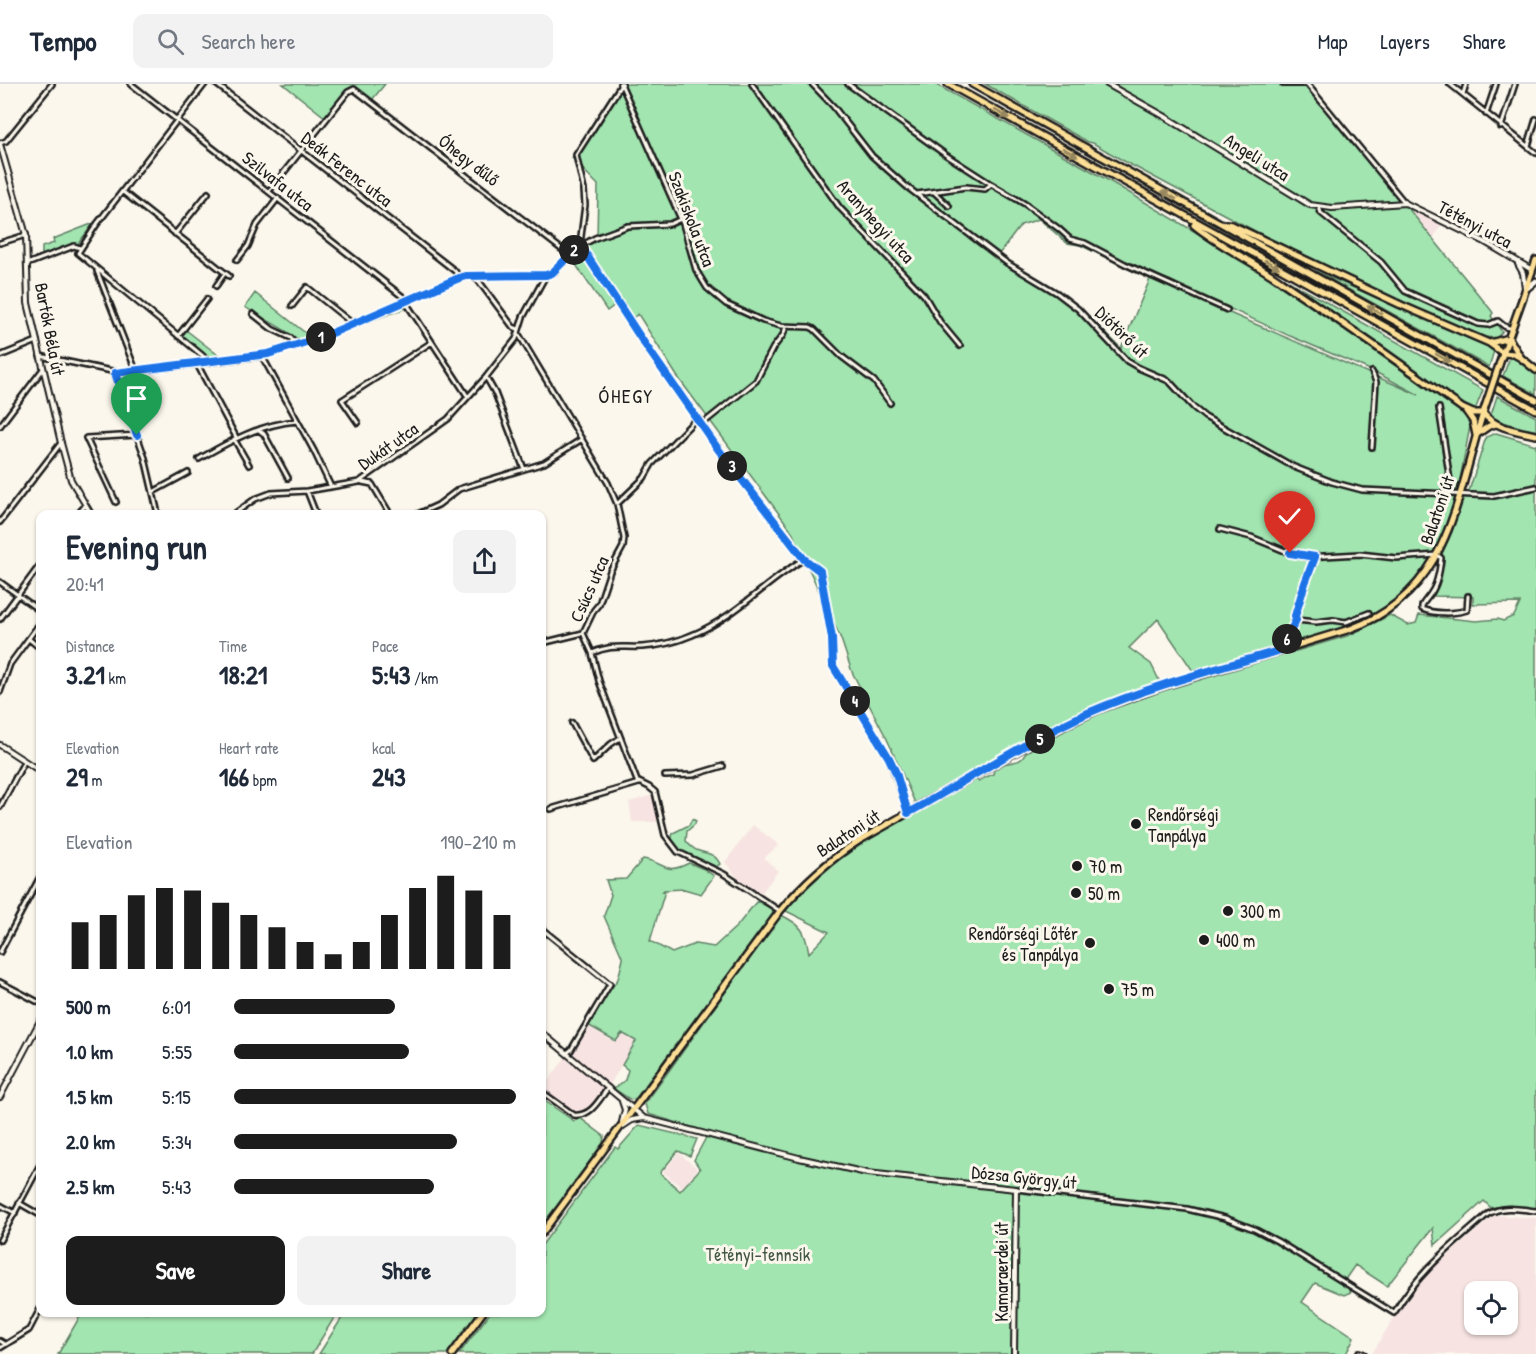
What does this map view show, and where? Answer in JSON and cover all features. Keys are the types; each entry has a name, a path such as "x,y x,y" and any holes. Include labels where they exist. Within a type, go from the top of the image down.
{"main road":[{"path":"948,84 1536,410"},
{"path":"972,84 1536,400"},
{"path":"1184,216 1209,237 1249,259 1462,408 1471,417 1476,435 1496,424"},
{"path":"1220,223 1232,225 1401,305 1489,343 1503,353 1514,354 1536,370"},
{"name":"Balatoni út","path":"546,1228 780,911 797,890 836,856 1023,748 1094,711 1156,688 1350,629 1381,615 1411,590 1437,555 1447,534 1461,494 1483,413 1536,260"},
{"path":"1525,290 1536,281"},
{"path":"1489,343 1509,338 1521,358"},
{"path":"1462,408 1473,413 1483,413 1496,424 1536,435"},
{"path":"452,1354 479,1317"}],"street":[{"path":"0,143 6,141 52,84"},
{"name":"Szilvafa utca","path":"131,84 406,300 468,397"},
{"path":"205,84 97,224 78,253 203,356 207,362"},
{"name":"Deák Ferenc utca","path":"216,84 455,271 459,278"},
{"path":"621,84 576,155 585,205 580,245 701,425 804,559 820,571 832,638 833,666 889,758 908,813"},
{"name":"Szakiskola utca","path":"621,84 681,219 696,270 711,292 733,308 770,324 814,328 840,356 874,381 890,403"},
{"name":"Aranyhegyi utca","path":"752,84 840,208 924,295 940,322 960,346"},
{"name":"Diótörő út","path":"812,84 833,106 872,156 917,194 1006,263 1057,293 1078,309 1133,365 1166,378 1199,412 1294,467 1332,482 1362,490 1497,496 1536,487"},
{"path":"848,84 946,155 1025,204 1070,239 1085,243 1125,264 1227,310"},
{"name":"Angeli utca","path":"1107,84 1195,134 1298,198 1319,207 1405,203"},
{"path":"1283,84 1305,84 1405,203"},
{"path":"1450,84 1536,153"},
{"path":"1463,95 1466,84"},
{"path":"1486,114 1496,84"},
{"path":"1501,127 1515,84"},
{"name":"Óhegy dűlő","path":"301,150 352,89 569,255"},
{"path":"1528,147 1536,119"},
{"name":"Bartók Béla út","path":"0,143 26,235 28,303 43,369 71,480 88,510"},
{"path":"269,191 301,150"},
{"path":"917,194 966,187 985,189 991,184"},
{"path":"123,192 227,275 216,285"},
{"path":"934,192 949,206"},
{"path":"175,234 208,193"},
{"path":"237,260 248,246 257,225 278,198"},
{"name":"Tétényi utca","path":"1405,203 1485,242 1534,271"},
{"path":"1319,207 1322,213 1381,262 1405,291 1478,324 1488,325 1498,321 1512,329"},
{"path":"40,356 115,373 262,356 296,346 353,324 459,278 546,275 552,273 580,245 624,227 670,224 681,219"},
{"path":"0,243 26,235"},
{"path":"27,264 74,246 80,248"},
{"path":"1516,261 1523,273 1525,290"},
{"path":"97,269 136,372"},
{"name":"Dukát utca","path":"241,510 255,499 271,493 307,491 359,482 440,426 486,377 516,339 546,275"},
{"name":"Csúcs utca","path":"475,276 475,279 518,331 608,483 617,504 624,531 623,547 610,571 599,604 584,633 599,681 637,781 655,792 665,835 678,852 724,873 780,911"},
{"path":"292,306 307,287 353,324"},
{"path":"178,336 207,299"},
{"path":"253,314 272,329 291,338 296,346"},
{"path":"701,425 756,381 786,327"},
{"path":"0,356 37,341"},
{"path":"358,423 342,400 432,342"},
{"path":"262,356 331,487"},
{"path":"197,364 249,465"},
{"path":"0,426 43,369"},
{"path":"1372,372 1376,382 1372,447"},
{"path":"115,373 137,435 157,510"},
{"path":"486,377 495,393 524,469"},
{"path":"1439,408 1452,494"},
{"path":"617,504 644,478 652,464 697,418"},
{"path":"199,459 235,438 278,422 297,421"},
{"path":"260,430 288,478"},
{"path":"116,502 86,438 137,435"},
{"path":"427,510 438,505 459,489 544,463 582,439"},
{"path":"0,522 61,443"},
{"path":"153,492 188,473"},
{"path":"359,482 372,484 388,510"},
{"path":"307,491 314,510"},
{"path":"82,510 85,506"},
{"path":"1220,529 1251,537 1299,556 1360,554 1396,558 1437,555 1441,558 1440,568 1432,593 1426,598 1422,609 1435,612 1464,611 1468,607 1468,596"},
{"path":"1288,648 1286,640 1296,620 1295,616 1315,557"},
{"path":"592,653 606,647 649,646 691,636 731,613 804,559"},
{"path":"0,619 36,570"},
{"path":"0,582 36,608"},
{"path":"1296,620 1346,622 1369,613"},
{"path":"0,692 10,664 36,629"},
{"path":"546,642 584,633"},
{"path":"29,639 36,645"},
{"path":"572,723 594,761 621,737"},
{"path":"0,745 36,769"},
{"path":"0,807 24,762"},
{"path":"665,776 693,775 723,766"},
{"path":"551,809 641,783"},
{"path":"0,952 36,884"},
{"path":"546,932 610,984 571,1050 567,1053"},
{"path":"0,982 36,1001"},
{"path":"0,1097 36,1030"},
{"path":"546,1036 634,1110"},
{"path":"546,1095 574,1115 579,1116 589,1112 608,1088"},
{"path":"620,1130 625,1110 622,1100"},
{"name":"Dózsa György út","path":"634,1110 644,1118 867,1173 1187,1209 1226,1218 1277,1241 1394,1312 1422,1273 1488,1214 1503,1208 1536,1211"},
{"path":"620,1130 632,1120 644,1118"},
{"path":"0,1240 36,1173"},
{"name":"Kamaraerdei út","path":"1014,1354 1016,1189"},
{"path":"20,1203 36,1213"},
{"path":"0,1205 15,1213"},
{"path":"0,1348 28,1330 36,1316"},
{"path":"0,1341 5,1344"},
{"path":"1358,1354 1359,1352 1364,1354"}],"shaded area":[{"path":"1415,210 1442,224 1433,239 1413,214"},
{"path":"653,795 658,822 632,822 629,802"},
{"path":"753,825 779,845 764,858 778,871 761,894 739,880 725,862"},
{"path":"585,1024 615,1042 622,1033 636,1041 608,1088 589,1112 574,1115 546,1095 546,1084 571,1050"},
{"path":"679,1153 698,1169 682,1188 663,1172"},
{"path":"1494,1215 1536,1218 1536,1354 1372,1354 1395,1315 1398,1316 1397,1312 1403,1302 1405,1304 1418,1281"}],"green space":[{"path":"283,84 385,84 372,100 354,87 348,89 326,118"},
{"path":"618,84 935,84 1106,179 1251,265 1467,417 1471,421 1458,490 1437,551 1411,587 1394,602 1358,624 1210,668 1193,671 1158,619 1129,648 1151,664 1160,682 1079,714 915,803 887,739 852,672 841,639 791,530 677,376 638,314 630,320 584,249 584,245 597,240 598,185 572,158","holes":["1039,219 1067,243 1080,245 1150,279 1121,348 1080,308 999,254 1021,225","1153,273 1375,372 1419,395 1151,279"]},
{"path":"985,84 1307,84 1491,310 1493,313 1491,316 1502,332 1496,338 1484,337 1367,286 1257,232"},
{"path":"94,223 77,245 42,257 42,247 54,243 53,239"},
{"path":"572,259 579,261 585,259 594,269 616,304 607,311"},
{"path":"1315,271 1488,346 1494,351 1489,367"},
{"path":"1276,274 1483,390 1475,410 1470,408"},
{"path":"255,293 308,335 308,338 300,341 245,307"},
{"path":"404,305 407,308 358,325 358,324"},
{"path":"186,330 222,358 210,360 181,336"},
{"path":"1510,357 1514,357 1536,375 1536,394 1503,376"},
{"path":"1497,396 1536,417 1536,432 1490,418"},
{"name":"Tétényi-fennsík","path":"1496,433 1536,445 1536,1210 1500,1206 1491,1208 1484,1201 1435,1245 1433,1228 1387,1286 1355,1265 1344,1281 1351,1292 1344,1295 1315,1283 1302,1302 1354,1337 1346,1354 459,1354 487,1317 546,1317 546,1240 615,1147 618,1149 639,1125 697,1139 690,1156 678,1151 660,1173 680,1191 700,1169 694,1160 709,1132 648,1114 645,1104 781,915 794,922 801,930 809,953 829,932 784,910 808,883 844,853 976,779 978,781 993,774 994,770 1002,764 1019,760 1026,752 1080,722 1159,692 1350,635 1390,615 1408,625 1416,623 1419,615 1476,621 1498,619 1503,621 1514,616 1520,603 1473,604 1473,597 1434,596 1441,570 1442,553 1452,532 1463,497 1469,491 1486,437"},
{"path":"692,819 696,821 687,831 686,841 695,849 717,859 720,864 716,867 686,853 671,841 673,833 689,825"},
{"path":"643,859 669,868 681,867 689,863 714,876 701,894 684,889 664,890 662,892 665,891 650,941 672,953 695,944 714,947 737,926 757,901 772,909 773,914 636,1098 631,1100 614,1089 625,1080 628,1070 622,1065 636,1041 622,1033 616,1041 586,1024 618,979 623,959 604,916 611,895 606,880 626,879"},
{"path":"546,1102 574,1121 580,1118 604,1136 603,1143 546,1221"},
{"path":"80,1317 335,1317 312,1354 58,1354"},
{"path":"342,1317 475,1317 447,1354 319,1354"}],"place":[{"name":"Rendőrségi Tanpálya","path":"1136,824"},
{"name":"70 m","path":"1077,866"},
{"name":"50 m","path":"1076,893"},
{"name":"300 m","path":"1228,911"},
{"name":"400 m","path":"1204,940"},
{"name":"Rendőrségi Lőtér és Tanpálya","path":"1090,943"},
{"name":"75 m","path":"1109,989"}],"district":[{"name":"ÓHEGY","path":"626,395"}],"route":[{"path":"137,435 115,373 262,356 325,336 459,278 466,276 540,277 552,273 580,245 644,343 718,449 804,559 818,567 832,638 833,666 889,758 908,813 1051,732 1099,709 1137,694 1288,648 1286,640 1296,620 1295,616 1315,557 1290,553"}]}
